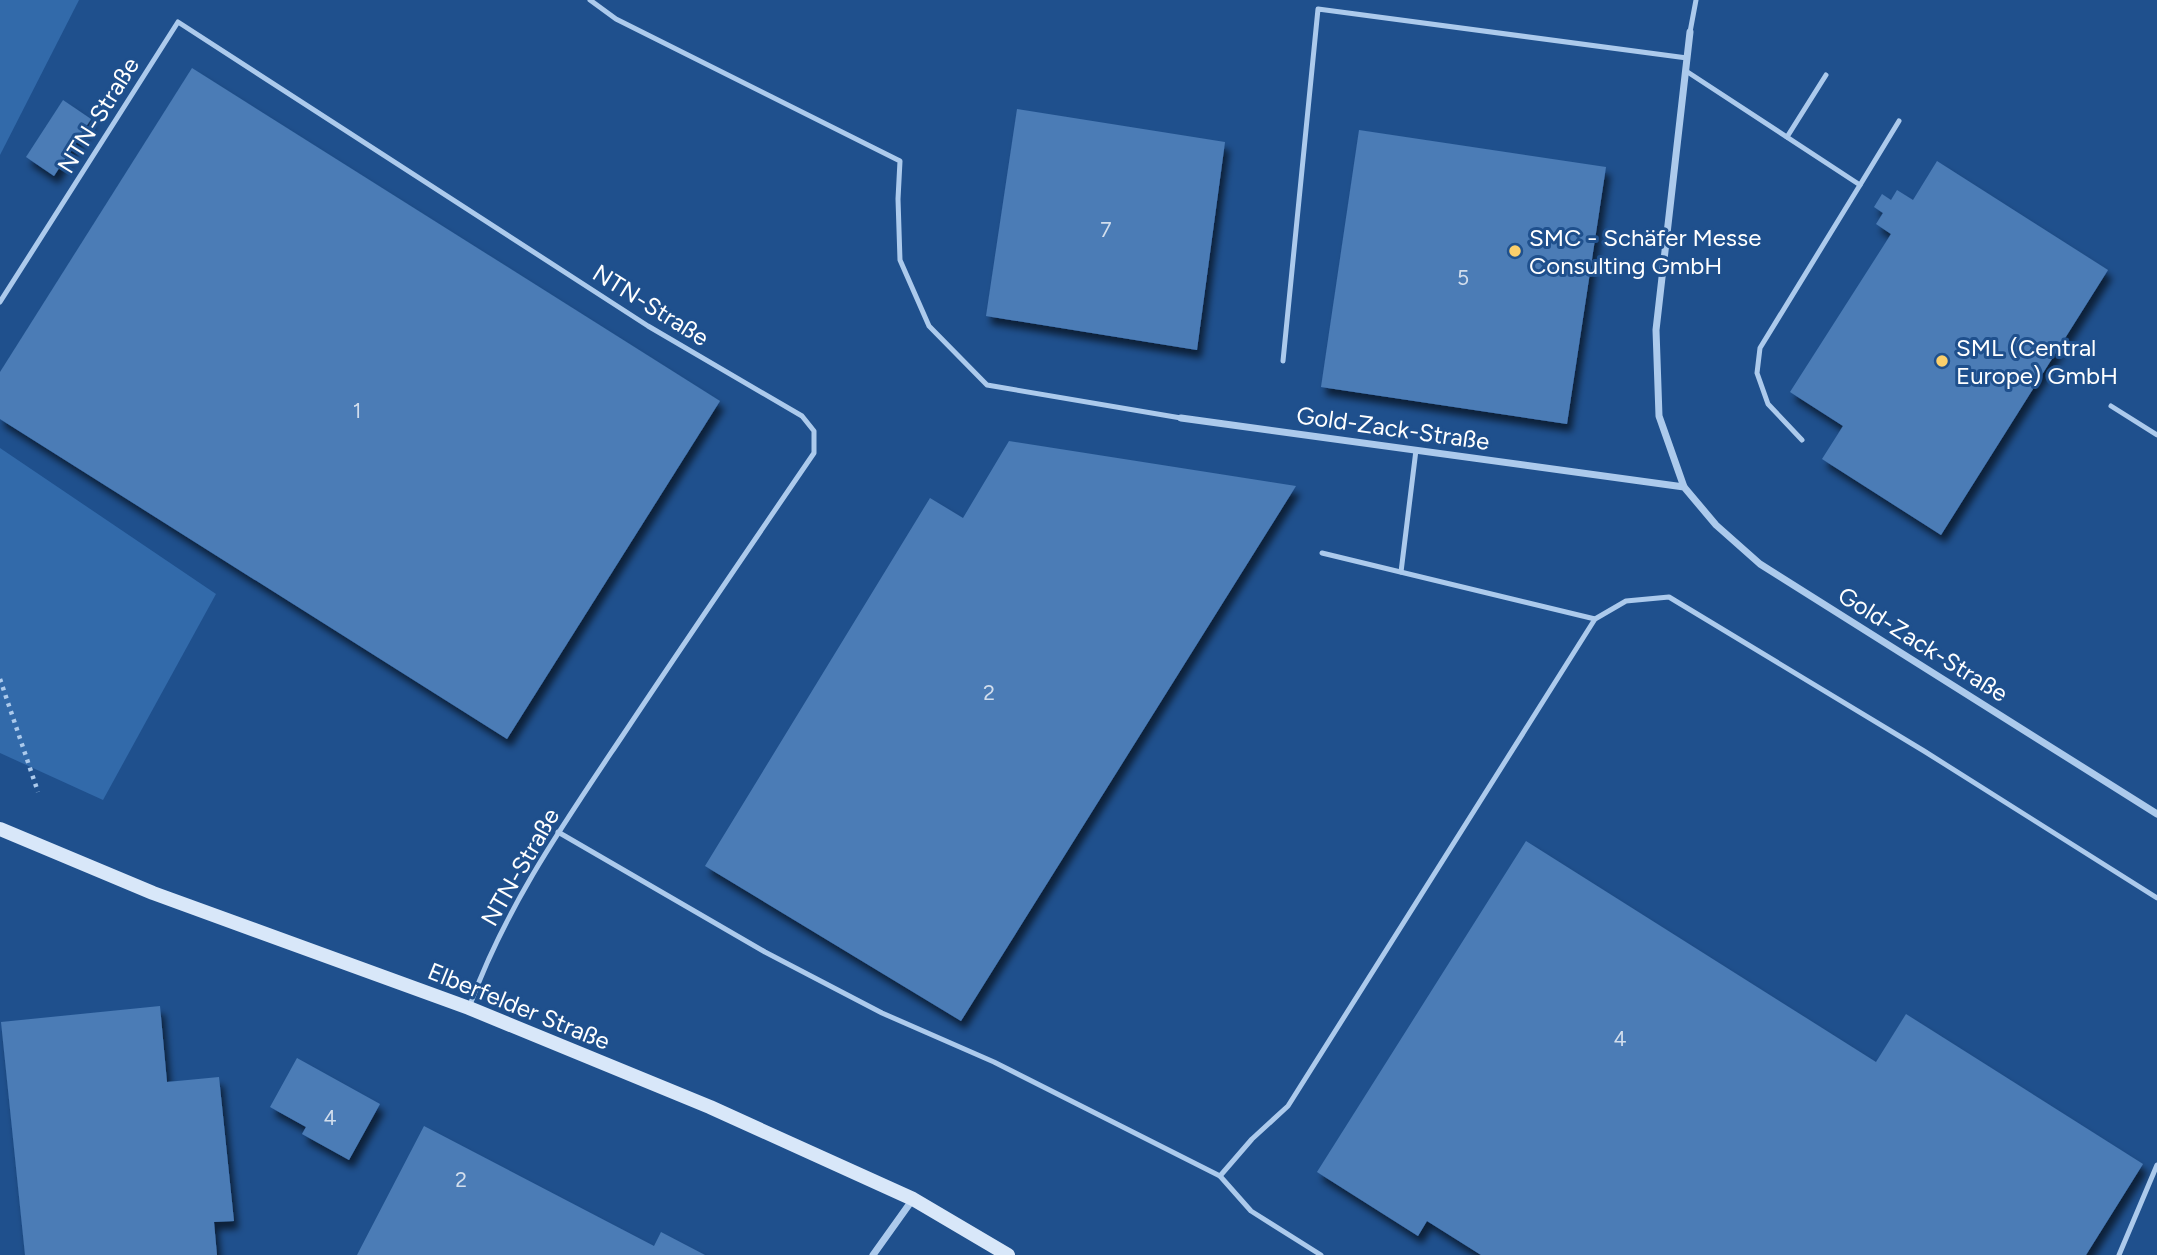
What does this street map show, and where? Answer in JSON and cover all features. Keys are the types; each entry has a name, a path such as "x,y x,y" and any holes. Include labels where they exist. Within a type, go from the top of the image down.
{"street":[{"name":"Gold-Zack-Straße","path":"1690,32 1656,330 1659,416 1684,487 1716,525 1760,564 2157,814"},
{"name":"Gold-Zack-Straße","path":"1181,418 1684,487"},
{"name":"Elberfelder Straße","path":"0,829 153,893 469,1008 710,1107 913,1199 1008,1255"},
{"path":"873,1255 913,1199"}],"lane":[{"path":"590,0 616,19 900,161 900,260 929,326 987,385 1181,418"},
{"path":"1690,32 1696,0"},
{"path":"1283,361 1318,9 1687,58"},
{"name":"NTN-Straße","path":"0,302 178,22 648,326 802,416 814,431 814,453 531,876 485,963 469,1008"},
{"path":"1686,71 1860,185"},
{"path":"1787,137 1826,75"},
{"path":"1802,440 1768,404 1757,373 1760,348 1899,121"},
{"path":"2111,406 2157,435"},
{"path":"1401,572 1416,450"},
{"path":"1322,553 1595,619"},
{"path":"1220,1176 1252,1139 1288,1106 1595,619 1626,601 1669,597 1924,751 2157,898"},
{"path":"558,832 765,951 882,1013 994,1062 1220,1176 1251,1211 1321,1255"},
{"path":"2119,1255 2157,1166"}],"path":[{"path":"0,679 38,792"}],"shaded area":[{"path":"0,0 79,0 0,155"},
{"path":"0,448 216,594 103,800 0,753"}],"building":[{"path":"192,68 720,401 507,739 0,419 0,372"},
{"path":"63,100 91,119 54,176 26,157"},
{"path":"1017,109 1225,142 1197,350 986,316"},
{"path":"1359,130 1606,167 1567,424 1321,387"},
{"path":"1937,161 2108,270 1941,535 1822,459 1843,426 1790,392 1891,234 1876,224 1883,213 1874,207 1882,194 1891,200 1897,190 1913,200"},
{"path":"1009,441 1296,486 961,1021 705,866 930,498 963,518"},
{"path":"1526,841 1876,1062 1906,1014 2143,1164 2086,1255 1481,1255 1427,1221 1418,1236 1317,1172"},
{"path":"160,1006 167,1082 219,1077 234,1221 214,1222 217,1255 25,1255 1,1022"},
{"path":"297,1058 380,1104 349,1160 302,1134 306,1127 270,1107"},
{"path":"424,1126 654,1246 661,1232 705,1255 357,1255"}],"place":[{"name":"SMC - Schäfer Messe Consulting GmbH","path":"1515,251"},
{"name":"SML (Central Europe) GmbH","path":"1942,361"}]}
